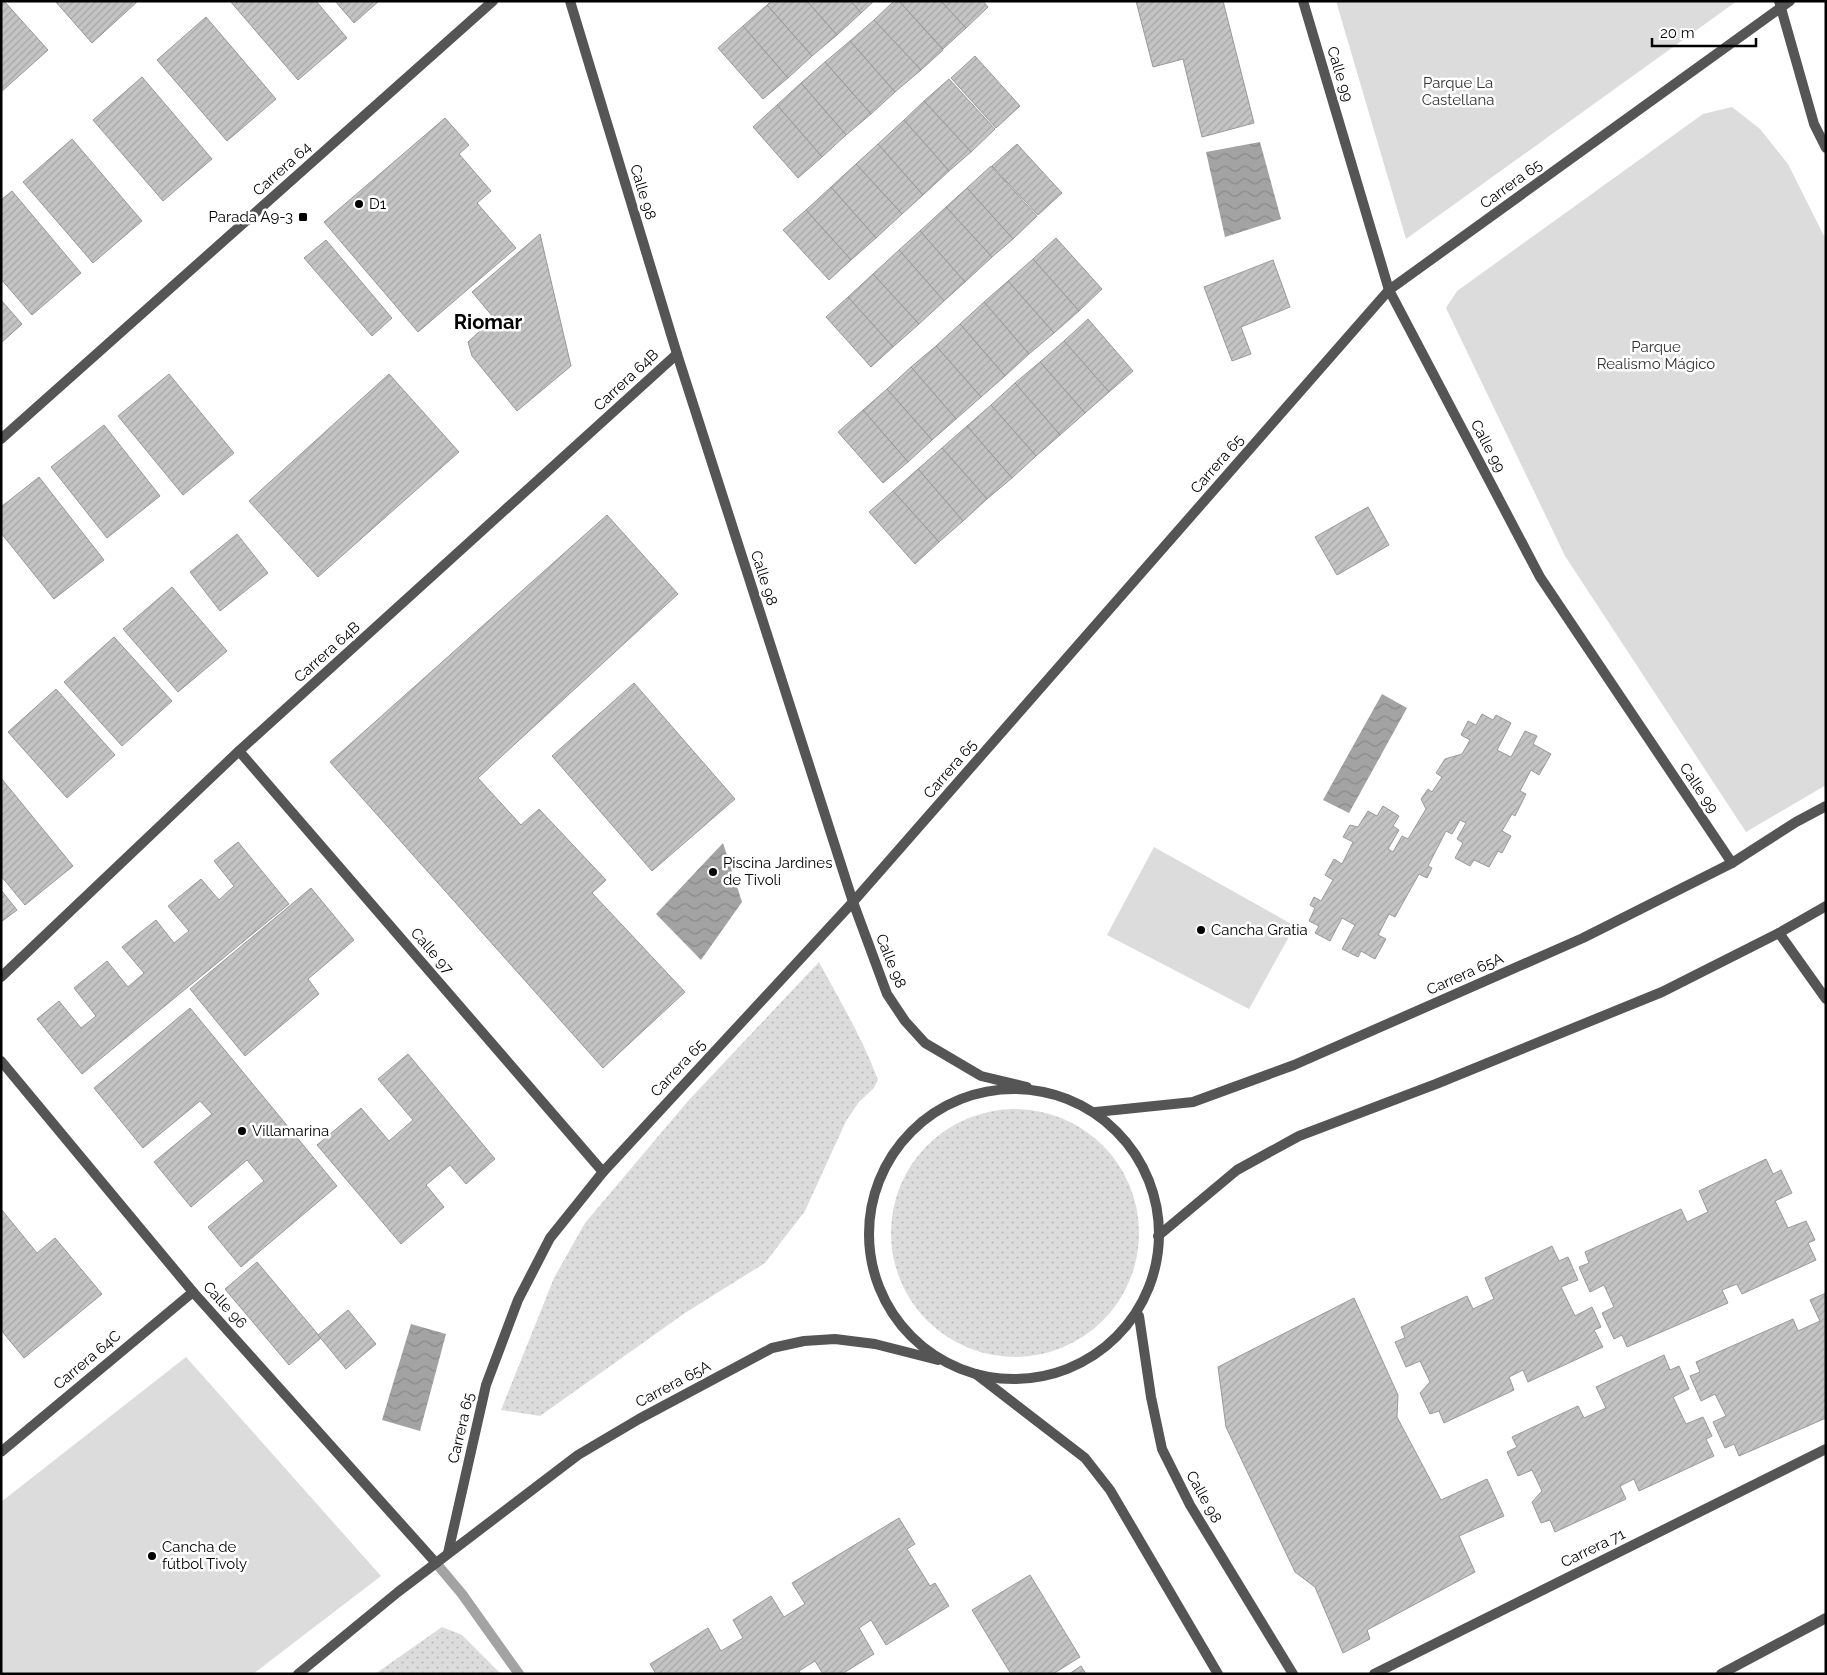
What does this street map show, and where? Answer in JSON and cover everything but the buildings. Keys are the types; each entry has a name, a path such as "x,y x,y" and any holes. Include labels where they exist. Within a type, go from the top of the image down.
{"street":[{"name":"Carrera 64","path":"1,439 493,1"},
{"name":"Calle 98","path":"570,1 677,354 853,902 886,994 905,1021 925,1043 981,1076 1063,1096 1096,1112"},
{"name":"Calle 99","path":"1303,1 1389,290 1540,577 1732,863"},
{"name":"Carrera 65","path":"448,1553 486,1385 518,1300 550,1238 603,1172 853,902 1389,290 1783,3"},
{"path":"1783,3 1814,124 1826,148"},
{"name":"Carrera 64B","path":"1,977 239,751 677,354"},
{"name":"Calle 97","path":"239,751 603,1172"},
{"name":"Carrera 65A","path":"1096,1112 1193,1102 1294,1065 1583,938 1732,863 1796,822 1826,806"},
{"path":"1158,1236 1237,1170 1299,1136 1436,1084 1662,992 1779,933 1826,906"},
{"path":"1779,933 1826,999"},
{"name":"Calle 96","path":"1,1061 193,1292 436,1563"},
{"path":"1027,1087 991,1089 956,1098 925,1117 899,1143 880,1174 870,1209 868,1245 876,1281 892,1313 915,1341 944,1362 976,1374 1013,1378 1050,1373 1081,1365 1113,1346 1139,1316 1152,1272 1158,1236 1152,1189 1130,1146 1096,1112"},
{"name":"Carrera 64C","path":"1,1452 193,1292"},
{"name":"Calle 98","path":"1139,1316 1151,1397 1162,1449 1190,1505 1293,1674"},
{"name":"Carrera 65A","path":"448,1553 578,1455 639,1419 772,1348 804,1341 835,1339 875,1344 944,1362"},
{"path":"976,1374 1085,1458 1098,1474 1110,1490 1218,1674"},
{"name":"Carrera 71","path":"1374,1674 1826,1449"},
{"path":"298,1674 448,1553"},
{"path":"1721,1674 1826,1618"}],"green space":[{"name":"Parque La Castellana","path":"1336,1 1737,1 1406,239"},
{"name":"Parque Realismo Mágico","path":"1732,107 1760,129 1788,164 1826,240 1826,785 1746,832 1565,556 1446,308 1457,291 1703,114"},
{"name":"Cancha Gratia","path":"1154,847 1295,926 1249,1009 1107,935"},
{"path":"819,962 858,1035 878,1080 873,1089 859,1102 846,1121 805,1211 765,1263 685,1313 540,1416 501,1410 554,1278 585,1223 688,1101"},
{"path":"1015,1109 1039,1112 1062,1119 1084,1130 1103,1145 1118,1164 1129,1186 1136,1209 1139,1233 1136,1257 1129,1280 1118,1302 1103,1321 1084,1336 1062,1347 1039,1354 1015,1357 991,1354 968,1347 946,1336 927,1321 912,1302 901,1280 894,1257 891,1233 894,1209 901,1186 912,1164 927,1145 946,1130 968,1119 991,1112"},
{"name":"Cancha de fútbol Tivoly","path":"186,1357 381,1576 253,1674 1,1674 1,1502"},
{"path":"442,1627 462,1635 501,1674 375,1674"}],"water":[{"path":"1260,142 1281,219 1225,237 1206,152"},
{"path":"1382,694 1407,708 1349,813 1323,800"},
{"name":"Piscina Jardines de Tivoli","path":"723,843 742,902 701,960 656,914"},
{"path":"411,1324 446,1334 420,1431 382,1420"}],"waterway":[{"path":"436,1563 462,1594 519,1674"}],"place":[{"name":"D1","path":"359,204"},
{"name":"Parada A9-3","path":"303,217"},
{"name":"Piscina Jardines de Tivoli","path":"713,872"},
{"name":"Cancha Gratia","path":"1201,930"},
{"name":"Villamarina","path":"242,1131"},
{"name":"Cancha de fútbol Tivoly","path":"152,1556"}],"district":[{"name":"Riomar","path":"488,322"}]}
